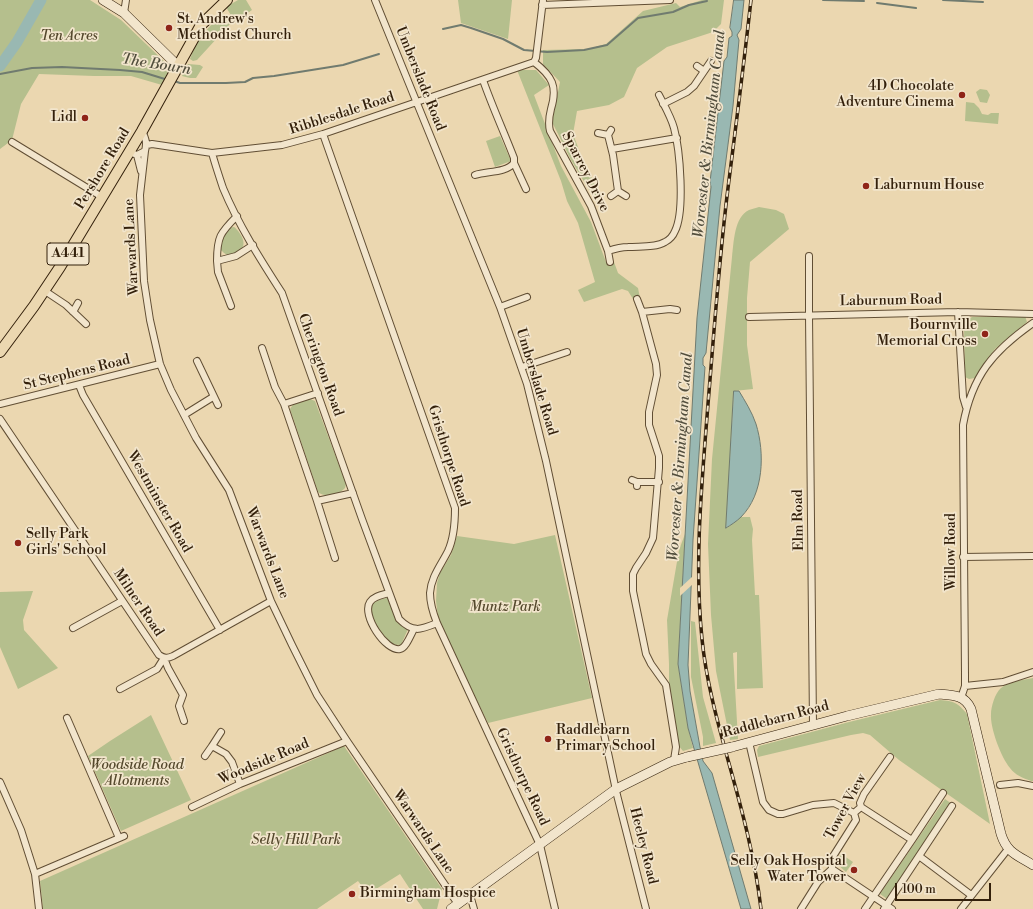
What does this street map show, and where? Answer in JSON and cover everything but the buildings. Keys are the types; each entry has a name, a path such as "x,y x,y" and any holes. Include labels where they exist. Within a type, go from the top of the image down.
{"main road":[{"name":"Pershore Road","path":"0,352 45,291 102,197 133,154 147,142 166,87 201,25 227,0"}],"street":[{"path":"103,0 124,14 178,66"},
{"path":"124,14 126,0"},
{"name":"Umberslade Road","path":"375,0 500,307 522,367 542,443 616,789"},
{"path":"535,60 543,2 670,0"},
{"name":"Ribblesdale Road","path":"147,142 212,153 282,145 323,134 483,80 535,60"},
{"name":"Sparrey Drive","path":"535,60 550,77 553,86 554,96 548,124 550,131 591,206 608,252 610,262"},
{"path":"663,104 687,92 694,86 711,61"},
{"path":"697,66 704,71"},
{"path":"483,80 491,106 498,117 514,158 514,163 526,189"},
{"path":"608,252 627,247 658,245 664,243 675,231 680,201 679,152 674,126 659,95"},
{"path":"598,133 609,133 618,191 626,196"},
{"name":"Gristhorpe Road","path":"323,134 455,508 455,525 451,544 436,570 430,592 431,606 437,624 540,845 555,909"},
{"path":"612,149 676,138"},
{"path":"12,142 102,197"},
{"path":"133,154 147,142"},
{"name":"Warwards Lane","path":"141,179 147,142"},
{"name":"Cherington Road","path":"212,153 223,188 263,264 282,293 399,619 406,626 414,629"},
{"name":"Warwards Lane","path":"133,154 140,164 140,206 144,281 150,320 160,364 196,438 229,490 271,601 317,695 454,907"},
{"path":"475,175 483,172 502,170 511,167 514,163"},
{"path":"611,196 618,191"},
{"path":"231,306 218,272 218,241 223,230 237,216"},
{"path":"217,261 236,256 253,245"},
{"name":"Elm Road","path":"809,256 813,725"},
{"path":"45,291 66,305 86,324"},
{"path":"500,307 527,297"},
{"path":"637,299 656,364 657,375 649,412 649,425 659,456 659,482 653,538 634,574 633,591 646,654 651,664 666,685 676,747 674,760"},
{"path":"670,301 670,309"},
{"path":"73,312 78,303"},
{"path":"642,312 670,309 677,310"},
{"name":"Laburnum Road","path":"749,317 958,312 1033,314"},
{"name":"Willow Road","path":"958,312 963,398 966,407"},
{"name":"Willow Road","path":"961,698 965,686 963,425 966,407 977,380 993,356 1018,333 1033,323"},
{"path":"262,348 275,388 284,404 335,558"},
{"path":"522,367 567,352"},
{"path":"197,361 213,397 218,404"},
{"name":"St Stephens Road","path":"0,404 160,364"},
{"name":"Westminster Road","path":"79,385 83,395 220,630"},
{"path":"284,404 318,393"},
{"path":"184,415 213,397"},
{"name":"Milner Road","path":"0,419 159,655 164,658 183,695 179,706 184,721"},
{"path":"635,483 659,482"},
{"path":"317,502 353,493"},
{"path":"964,557 1033,556"},
{"path":"389,593 376,597 370,602 368,608 370,621 376,633 391,647 401,649 414,629 422,629 437,624"},
{"path":"73,628 122,601"},
{"path":"120,689 157,668 164,658 173,656 271,601"},
{"path":"965,686 1003,682 1033,672"},
{"name":"Raddlebarn Road","path":"454,907 616,789 674,760 732,747 813,725 939,694 954,695 961,698"},
{"path":"961,698 969,702 972,709 1005,846 1012,853 1033,864"},
{"path":"35,874 122,837 67,718"},
{"path":"205,756 222,732"},
{"name":"Woodside Road","path":"192,807 240,784 347,741"},
{"path":"749,742 763,802 769,810 783,814 813,806 834,803 854,813"},
{"path":"212,746 226,754 232,762 240,784"},
{"name":"Tower View","path":"832,869 832,858 856,820 854,813 861,807 860,803 864,794 890,757"},
{"path":"0,782 21,830 35,874 40,909"},
{"path":"1000,785 1018,783 1033,786"},
{"name":"Heeley Road","path":"616,789 646,909"},
{"path":"865,909 943,793"},
{"path":"801,909 818,882 832,869 888,908 919,856 952,806"},
{"path":"861,807 911,842"},
{"path":"960,909 1008,849"},
{"path":"919,856 971,895"},
{"path":"470,895 474,909"}],"green space":[{"name":"Ten Acres","path":"0,0 90,0 121,20 170,67 162,85 131,76 39,74 21,104 12,140 0,149"},
{"path":"238,0 246,0 252,10 235,22 226,7"},
{"path":"458,0 512,0 508,39 461,23"},
{"path":"702,0 724,0 721,24 713,32 667,47 637,68 624,97 609,105 577,111 573,134 584,163 596,186 597,203 571,160 552,122 560,82 543,64 543,50 588,49 606,44 643,11 676,3 680,7"},
{"path":"222,14 230,24 197,60 193,61 190,59 199,40 207,29"},
{"path":"188,64 200,65 203,67 196,78 182,76"},
{"path":"517,70 536,70 549,85 534,95 561,166 591,222 606,262 614,262 618,273 638,288 640,298 633,299 628,291 622,289 584,302 578,290 595,282 578,223 567,201 561,181"},
{"path":"980,89 987,90 990,95 987,103 980,102 976,92"},
{"path":"966,102 974,103 982,114 988,115 991,113 999,113 998,124 965,121"},
{"path":"500,136 511,161 495,167 486,141"},
{"path":"759,207 776,210 784,214 789,229 750,262 747,298 747,345 753,389 734,391 727,528 741,517 750,517 753,529 752,540 755,595 759,595 763,688 737,689 737,652 733,653 738,739 730,740 716,671 711,615 708,544 712,459 734,237 740,218 744,213"},
{"path":"234,227 242,237 243,247 236,253 229,256 219,248 222,238 226,232"},
{"path":"1025,316 1027,322 995,349 975,378 969,379 965,377 964,326 967,320 972,317"},
{"path":"310,399 315,401 346,484 345,488 332,495 324,495 318,492 290,409 294,403"},
{"path":"685,534 678,664 688,728 693,748 683,751 678,745 669,688 667,620 679,550"},
{"name":"Muntz Park","path":"555,535 592,698 488,723 456,658 438,617 436,601 437,583 440,573 451,555 457,536 514,544"},
{"path":"33,591 23,620 24,630 58,668 18,689 0,647 0,592"},
{"path":"389,597 397,620 408,629 401,645 395,644 383,637 373,624 371,617 370,611 372,605"},
{"path":"691,621 695,622 703,697 716,743 703,746 703,737 691,677"},
{"path":"1033,678 1033,781 1031,781 1017,774 1007,763 994,734 991,714 994,700 1001,688 1012,682"},
{"path":"940,700 955,703 967,714 990,824 899,760 870,735 863,733 851,735 758,757 757,750 759,746"},
{"name":"Woodside Road Allotments","path":"151,715 191,800 121,831 88,756"},
{"name":"Selly Hill Park","path":"344,746 442,889 437,909 423,909 400,874 368,894 358,881 317,909 43,909 40,881"},
{"path":"945,799 952,804 887,899 880,894"},
{"path":"841,854 853,862 846,872 837,864"}],"water":[{"path":"734,0 744,0 741,29 737,35 739,40 733,106 720,206 706,353 703,358 703,365 705,367 693,540 688,665 690,691 703,761 712,773 751,909 741,909 688,728 678,664 697,318 711,187 710,182 724,61 727,57 729,38 732,36 730,28"},
{"path":"734,391 739,391 756,424 761,448 761,460 758,485 749,508 741,517 726,528"}],"pier":[{"path":"693,576 693,584 680,596 680,588"}],"waterway":[{"path":"0,66 17,42 41,0"},
{"name":"The Bourn","path":"823,0 864,1"},
{"name":"The Bourn","path":"943,0 983,2"},
{"name":"The Bourn","path":"443,29 461,25 503,39 524,50 547,52 584,50 607,45 638,18 673,12 689,5 707,1"},
{"name":"The Bourn","path":"877,3 916,8"},
{"name":"The Bourn","path":"174,81 180,83 245,82 253,78 343,65 379,54"},
{"name":"The Bourn","path":"0,74 32,68 62,67 142,72 168,80"}],"railway":[{"path":"751,0 719,269 701,492 699,580 702,639 706,670 716,715 748,834 761,909"}],"place":[{"name":"St. Andrew's Methodist Church","path":"169,28"},
{"name":"4D Chocolate Adventure Cinema","path":"962,95"},
{"name":"Lidl","path":"85,118"},
{"name":"Laburnum House","path":"866,186"},
{"name":"Bournville Memorial Cross","path":"985,334"},
{"name":"Selly Park Girls' School","path":"18,543"},
{"name":"Raddlebarn Primary School","path":"548,739"},
{"name":"Selly Oak Hospital Water Tower","path":"854,870"},
{"name":"Birmingham Hospice","path":"352,894"}],"water label":[{"name":"Worcester & Birmingham Canal","path":"710,134"},
{"name":"Worcester & Birmingham Canal","path":"681,457"}]}
